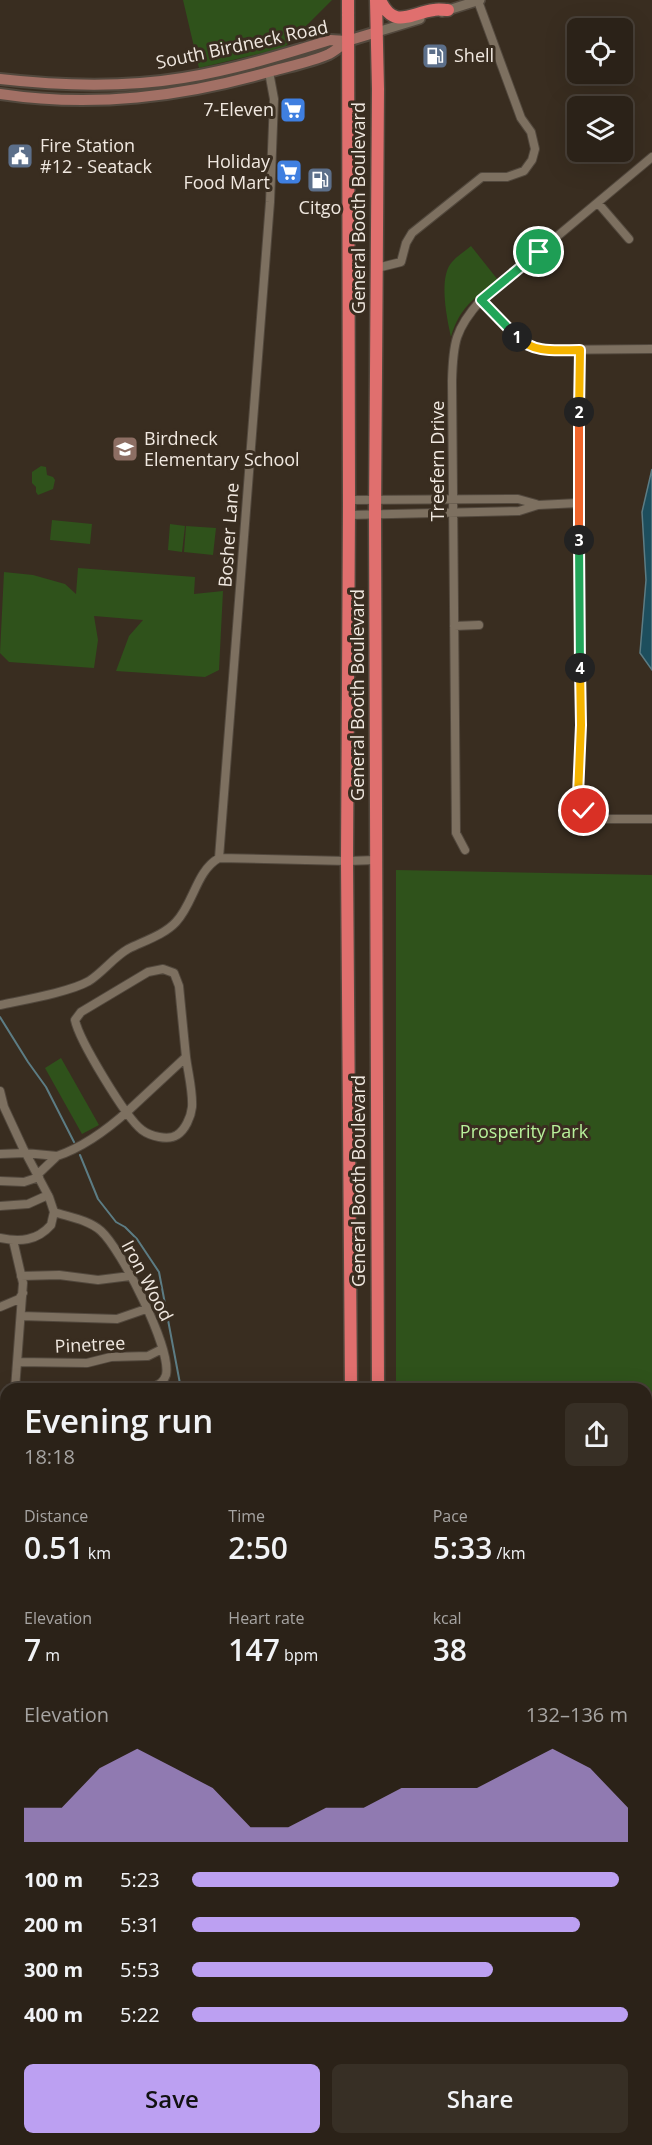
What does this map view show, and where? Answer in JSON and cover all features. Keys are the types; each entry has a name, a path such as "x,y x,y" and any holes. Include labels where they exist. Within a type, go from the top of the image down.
{"highway":[{"name":"General Booth Boulevard","path":"348,0 347,861 351,1383"},
{"name":"General Booth Boulevard","path":"378,0 375,500 378,1383"},
{"path":"378,0 389,14 398,18 434,10 448,10"}],"main road":[{"name":"South Birdneck Road","path":"0,78 78,86 164,81 218,71 330,40 347,41 378,32"},
{"name":"South Birdneck Road","path":"0,94 77,101 141,99 221,85 269,72 330,54 347,41"}],"street":[{"name":"South Birdneck Road","path":"378,32 479,0"},
{"path":"376,268 401,262 406,243 412,232 482,177 507,177 524,171 532,160 535,150 531,132 521,118 479,0"},
{"name":"Bosher Lane","path":"219,858 270,202 274,99 269,72"},
{"name":"Treefern Drive","path":"465,849 456,833 452,381 454,346 463,321 481,300 652,157"},
{"path":"598,203 629,239"},
{"path":"481,300 521,342 530,347 541,350 652,349"},
{"path":"580,350 578,503 581,725 578,795 584,811 596,819 652,819"},
{"path":"349,500 518,499 538,505"},
{"path":"349,515 519,511 538,505 578,503"},
{"path":"454,626 479,625"},
{"path":"0,1005 75,987 88,981 121,954 170,929 188,905 205,869 219,858 376,860"},
{"path":"163,969 174,973 179,986 186,1057 192,1108 186,1126 176,1136 164,1138 143,1130 125,1113 76,1028 75,1020 81,1012 148,972 163,969"},
{"path":"0,1154 26,1153 57,1156 69,1152 99,1134 125,1113 186,1057"},
{"path":"0,1091 4,1107 48,1195 54,1212 51,1225 33,1239 0,1238"},
{"path":"0,1125 11,1121"},
{"path":"0,1181 24,1182 38,1176 57,1156"},
{"path":"0,1206 28,1204 48,1195"},
{"name":"Iron Wood","path":"54,1212 92,1224 108,1239 130,1276 161,1339 166,1367 162,1383"},
{"path":"13,1240 23,1293 17,1383"},
{"path":"21,1276 59,1275 98,1280 130,1276"},
{"path":"0,1307 19,1299 23,1293"},
{"path":"21,1316 117,1319 146,1309"},
{"name":"Pinetree","path":"17,1362 87,1363 111,1357 148,1356 162,1349"}],"green space":[{"path":"183,0 332,0 284,48 199,68"},
{"path":"471,246 498,280 463,311 451,337 445,298 445,278 452,262"},
{"path":"41,466 46,467 47,475 55,480 53,489 38,495 32,483 32,472"},
{"path":"52,520 92,524 90,544 50,540"},
{"path":"170,524 185,526 182,552 168,550"},
{"path":"186,526 216,528 213,555 184,552"},
{"path":"78,568 195,577 194,594 223,591 219,670 205,677 116,671 129,636 143,620 94,616 98,640 94,668 9,662 0,653 4,572 33,575 65,584 76,594"},
{"name":"Prosperity Park","path":"396,870 652,875 652,1383 396,1383"},
{"path":"61,1058 99,1125 82,1134 45,1068"}],"water":[{"path":"652,469 652,670 640,653 646,580 642,512"}],"waterway":[{"path":"0,1017 46,1087 74,1142"},
{"path":"80,1155 98,1199 116,1222 137,1239 159,1272 180,1383"}],"place":[{"name":"Shell","path":"435,56"},
{"name":"7-Eleven","path":"293,110"},
{"name":"Fire Station #12 - Seatack","path":"20,156"},
{"name":"Holiday Food Mart","path":"289,172"},
{"name":"Citgo","path":"320,180"},
{"name":"Birdneck Elementary School","path":"125,449"}],"route":[{"path":"539,252 481,300 521,342 530,347 541,350 580,350 578,503 581,725 578,795 584,811"}]}
